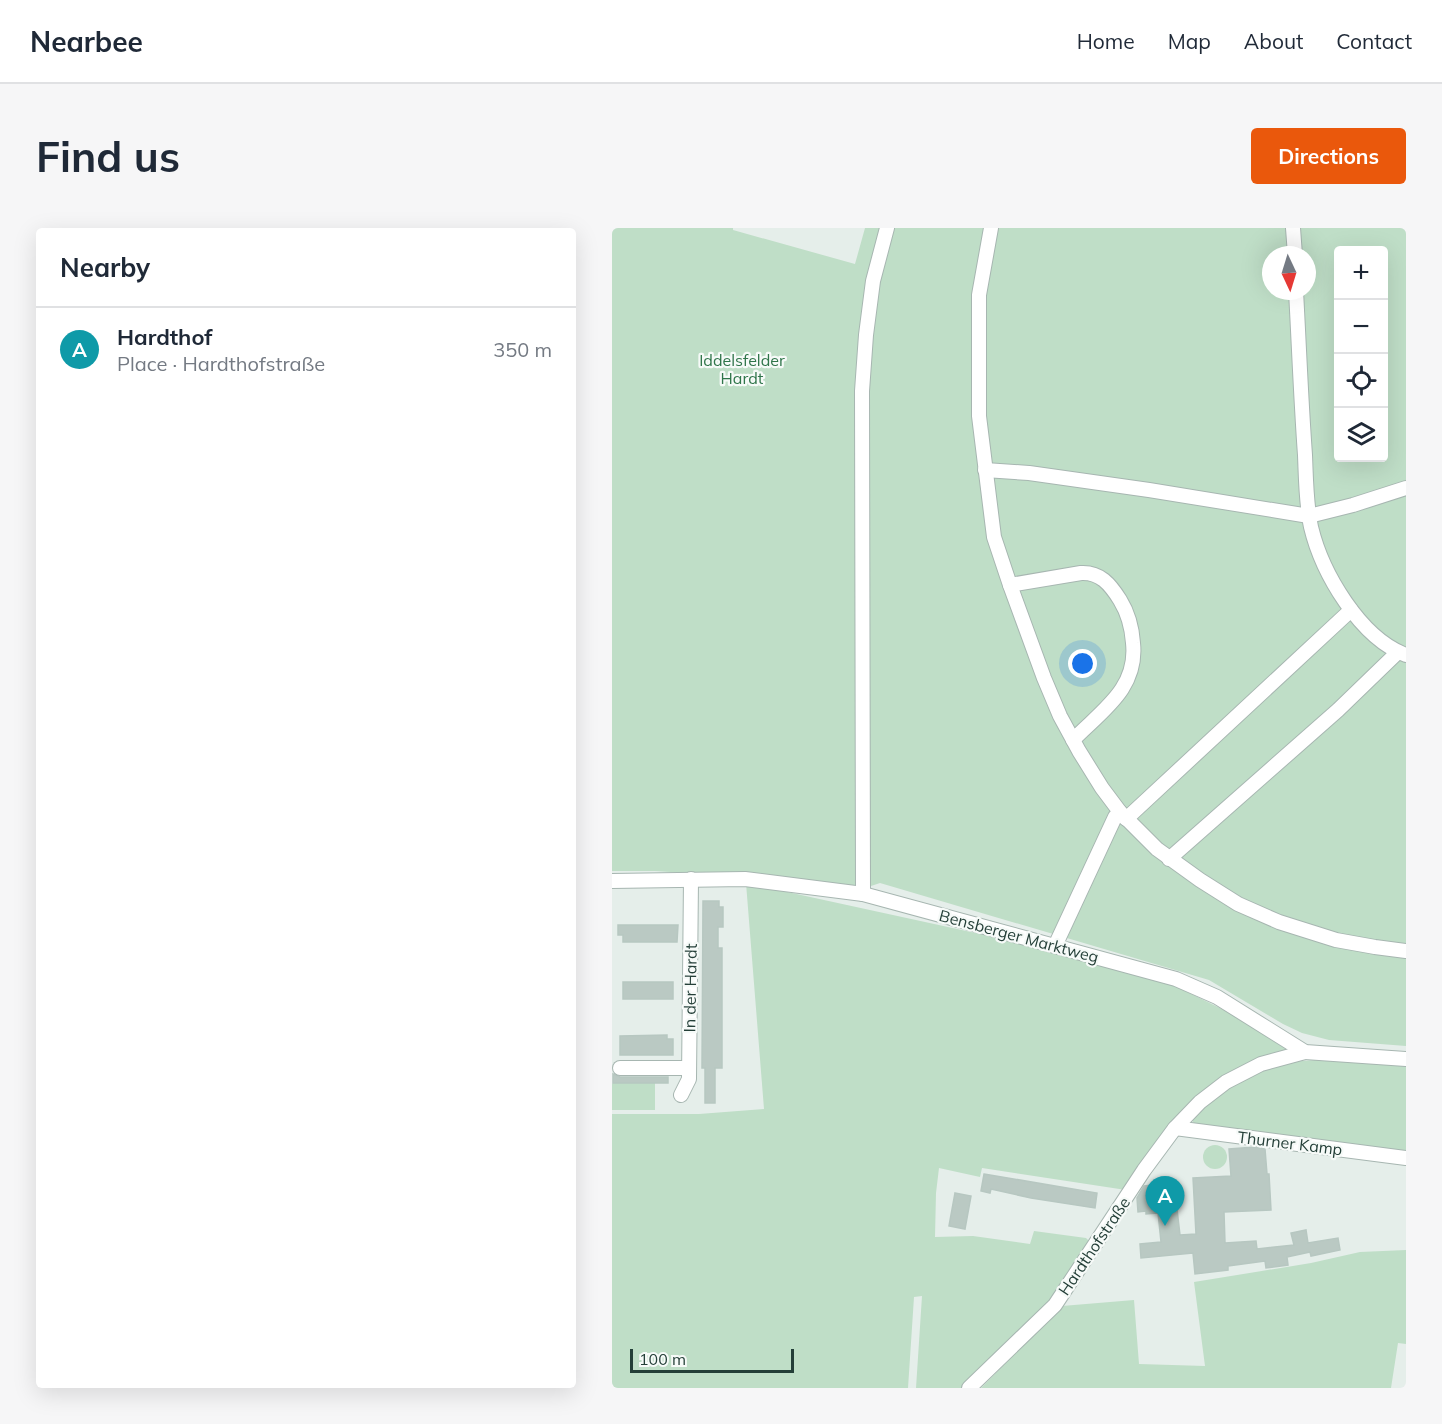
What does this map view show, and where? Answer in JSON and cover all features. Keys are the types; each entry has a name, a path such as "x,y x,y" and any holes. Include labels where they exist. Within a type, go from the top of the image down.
{"street":[{"path":"863,894 862,391 873,281 887,228"},
{"path":"991,228 979,295 979,416 994,537 1048,687 1060,716 1087,765 1123,815 1157,849 1238,904 1279,922 1336,940 1406,951"},
{"path":"1293,228 1294,246"},
{"path":"1169,859 1402,653 1380,640 1351,610 1325,565 1311,529 1296,300"},
{"path":"985,470 1160,491 1309,516 1406,488"},
{"path":"1010,585 1089,572 1101,577 1124,606 1132,633 1134,657 1132,671 1120,693 1073,740"},
{"path":"1055,946 1115,817 1123,815 1351,610"},
{"name":"In der Hardt","path":"681,1095 689,1079 691,879"},
{"name":"Bensberger Marktweg","path":"612,881 745,879 863,894 1154,972 1199,988 1305,1052 1406,1059"},
{"name":"Hardthofstraße","path":"969,1388 1055,1305 1144,1170 1175,1128 1200,1102 1226,1082 1262,1064 1305,1052"},
{"path":"620,1068 689,1068"},
{"name":"Thurner Kamp","path":"1175,1128 1406,1158"}],"green space":[{"name":"Iddelsfelder Hardt","path":"612,228 733,228 733,230 855,264 865,228 1406,228 1406,1046 1329,1040 1302,1033 1209,980 880,883 859,890 745,877 655,871 612,871"},
{"path":"746,883 1053,950 1169,983 1234,1015 1287,1049 1232,1073 1126,1190 982,1168 980,1177 939,1168 935,1237 973,1236 1030,1244 1034,1231 1086,1238 1090,1242 1055,1297 966,1388 916,1388 922,1296 914,1297 908,1388 612,1388 612,1114 699,1114 764,1109"},
{"path":"1315,1060 1406,1064 1406,1155 1196,1127 1193,1122 1193,1118 1222,1090 1254,1072 1289,1062"},
{"path":"614,1082 655,1083 655,1110 612,1110 612,1084"},
{"path":"1215,1145 1220,1146 1226,1152 1226,1162 1220,1168 1215,1169 1210,1168 1204,1162 1203,1157 1204,1152 1210,1146"},
{"path":"1406,1250 1406,1344 1398,1343 1391,1388 981,1388 1062,1306 1134,1300 1139,1364 1205,1366 1194,1282 1311,1263 1360,1252"}],"building":[{"path":"703,901 719,901 719,907 723,907 723,927 718,927 718,948 722,948 722,1068 715,1068 715,1103 705,1103 705,1068 702,1068"},
{"path":"618,925 678,925 677,942 623,942 623,935 618,935"},
{"path":"623,982 673,982 673,999 623,999"},
{"path":"667,1035 667,1039 673,1039 673,1055 620,1055 620,1036"},
{"path":"613,1074 620,1077 668,1077 668,1083 613,1083"},
{"path":"1255,1147 1265,1149 1271,1210 1224,1212 1225,1243 1256,1241 1257,1249 1294,1245 1291,1233 1306,1230 1308,1243 1338,1238 1340,1250 1311,1256 1310,1252 1287,1257 1288,1265 1266,1268 1265,1261 1228,1266 1228,1270 1195,1274 1193,1253 1141,1258 1140,1244 1161,1242 1158,1213 1138,1212 1137,1198 1144,1186 1170,1183 1172,1203 1175,1203 1177,1209 1180,1235 1196,1234 1193,1178 1231,1176 1229,1149"},
{"path":"984,1174 1097,1193 1095,1208 991,1189 990,1193 981,1191"},
{"path":"955,1193 971,1196 965,1229 949,1226"}],"place":[{"name":"Hardthof","path":"1165,1226"}]}
